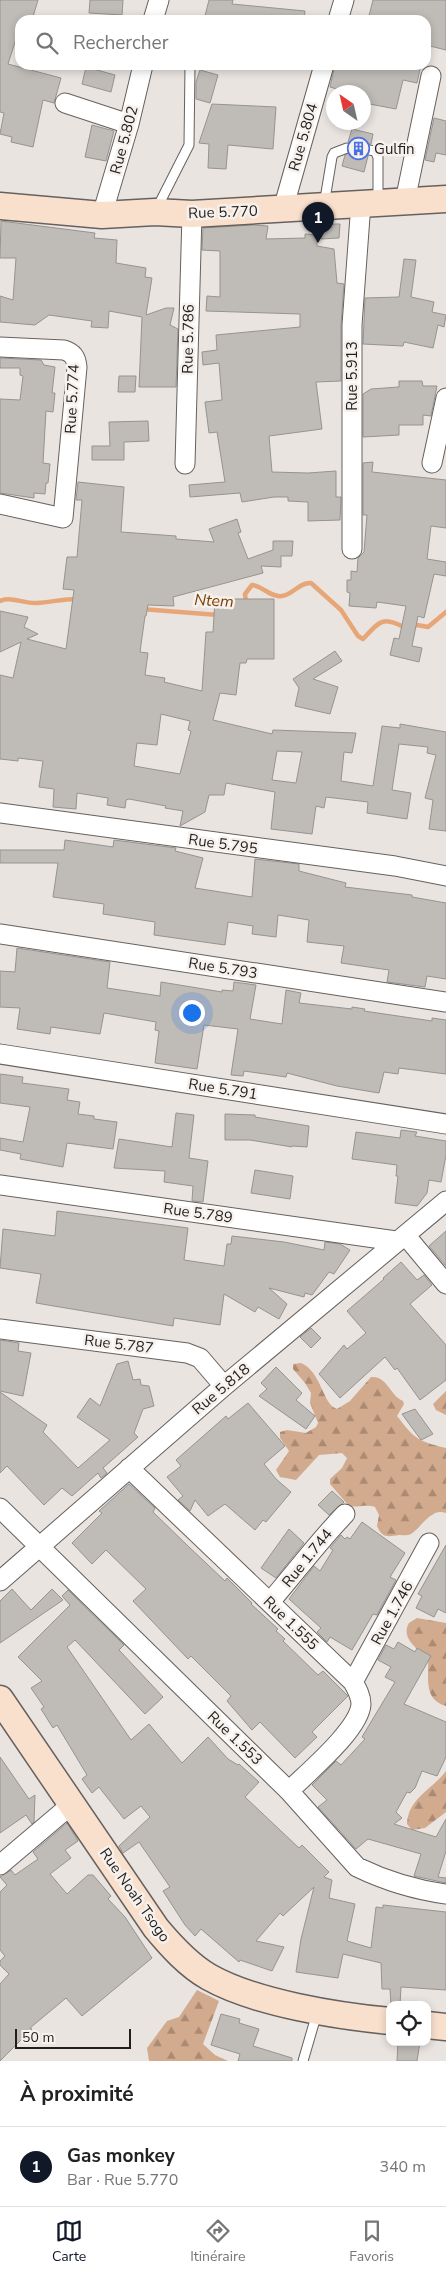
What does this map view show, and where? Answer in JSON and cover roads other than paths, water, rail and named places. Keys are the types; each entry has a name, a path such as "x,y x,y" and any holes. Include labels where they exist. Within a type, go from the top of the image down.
{"main road":[{"name":"Rue 5.770","path":"0,206 102,215 155,212 192,214 446,199"},
{"name":"Rue Noah Tsogo","path":"0,1699 156,1928 184,1958 208,1976 241,1992 356,2018 386,2021"},
{"path":"431,2025 446,2027"}],"street":[{"path":"154,15 159,0"},
{"path":"340,15 344,0"},
{"name":"Rue 5.802","path":"102,215 129,124 142,70"},
{"name":"Rue 5.804","path":"283,209 323,70"},
{"path":"405,201 431,76"},
{"path":"64,103 129,124"},
{"name":"Rue 5.913","path":"352,549 352,324 369,203"},
{"name":"Rue 5.786","path":"185,464 192,214"},
{"name":"Rue 5.774","path":"0,347 64,350 72,353 76,359 63,518 0,504"},
{"path":"432,463 446,398"},
{"name":"Rue 5.795","path":"0,814 395,866 446,876"},
{"name":"Rue 5.793","path":"0,934 446,1002"},
{"name":"Rue 5.791","path":"0,1054 446,1124"},
{"name":"Rue 5.789","path":"0,1185 401,1239"},
{"name":"Rue 5.818","path":"0,1581 224,1386 446,1201"},
{"path":"401,1239 446,1284"},
{"name":"Rue 5.787","path":"0,1329 187,1353 200,1358 224,1386"},
{"name":"Rue 1.555","path":"128,1468 353,1682 361,1701 360,1708 348,1731 289,1791"},
{"name":"Rue 1.553","path":"0,1508 289,1791 356,1867 428,1892 446,1894"},
{"name":"Rue 1.744","path":"270,1602 298,1571 323,1536 345,1514"},
{"name":"Rue 1.746","path":"353,1682 430,1543"},
{"path":"0,1865 72,1804"}],"lane":[{"path":"155,212 189,145 190,70"},
{"path":"324,205 332,157 334,153 347,148"},
{"path":"369,150 375,151 378,157 369,203"},
{"path":"303,2061 318,2010"}],"waterway":[{"name":"Ntem","path":"246,603 245,594 252,585 278,596 286,595 303,584 311,583 341,610 358,636 363,639 381,622 391,622 405,628 417,625 428,627 446,612"},
{"name":"Ntem","path":"0,601 9,599 37,603 77,599"},
{"name":"Ntem","path":"141,609 218,615"}],"place":[{"name":"Gulfin","path":"358,149"},
{"name":"Gas monkey","path":"318,243"}]}
